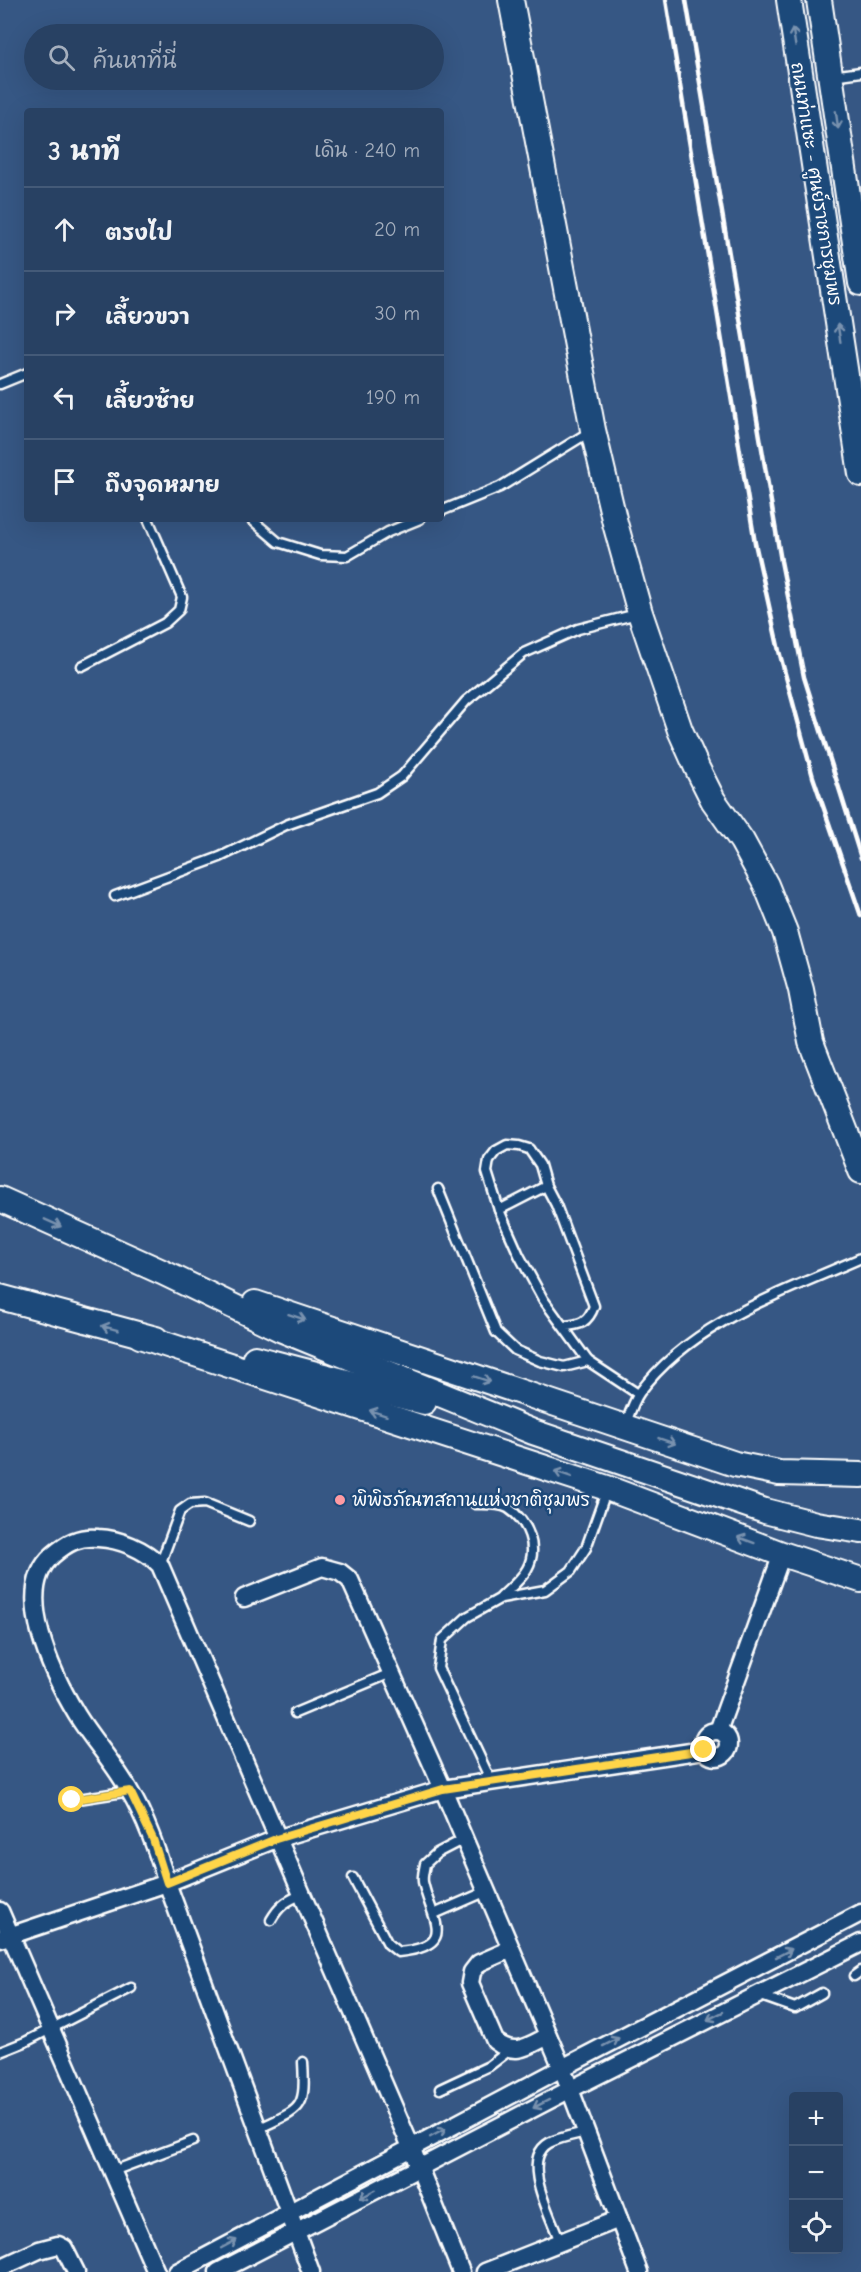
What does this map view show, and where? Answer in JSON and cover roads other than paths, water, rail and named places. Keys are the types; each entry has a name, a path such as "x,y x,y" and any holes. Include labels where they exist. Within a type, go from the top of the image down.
{"main road":[{"path":"511,0 593,430 615,523 640,613 680,730 697,768 713,800 742,841 766,885 785,932 812,1042 861,1172"},
{"name":"ถนนท่าแซะ - ศูนย์ราชการชุมพร","path":"789,0 861,474"},
{"name":"ถนนท่าแซะ - ศูนย์ราชการชุมพร","path":"819,0 861,283"},
{"path":"0,1199 162,1272 280,1329 534,1432 765,1511 816,1524 861,1531"},
{"path":"162,1272 735,1464 779,1473 861,1475"},
{"path":"0,1297 140,1336 607,1488 782,1554 861,1580"},
{"path":"140,1336 252,1357 534,1432"}],"street":[{"path":"311,2272 167,1883 153,1839 130,1791 77,1715 42,1642 35,1604 37,1580 47,1560 74,1540 88,1537 111,1539 137,1549 152,1557 160,1565 276,1839 420,2167 460,2272"},
{"path":"5,1937 167,1883 276,1839 443,1789 704,1750 708,1755 717,1758 728,1750 729,1740 718,1731 782,1554"},
{"path":"244,1598 322,1566 340,1572 350,1580 443,1789 562,2068 639,2272"},
{"path":"0,1911 5,1937 50,2028 156,2272"},
{"path":"177,2272 411,2147 861,1913"},
{"path":"218,2272 569,2090 861,1943"},
{"path":"511,1949 479,1963 472,1972 470,1983 495,2041 502,2047 519,2050 548,2036"},
{"path":"740,1975 752,1998"},
{"path":"485,2272 619,2219"},
{"path":"0,2268 39,2250 58,2245 64,2248 76,2272"}],"lane":[{"path":"831,76 861,72"},
{"path":"0,384 24,374"},
{"path":"444,510 500,487 593,430"},
{"path":"82,666 165,623 179,610 182,597 149,522"},
{"path":"254,522 278,542 320,555 347,556 388,532 413,522"},
{"path":"116,896 220,857 286,825 377,793 402,776 466,701 524,653 578,630 640,613"},
{"path":"564,1326 581,1325 590,1318 594,1306 556,1205 546,1186 540,1165 529,1149 507,1146 496,1151 489,1160 487,1172 499,1210 519,1255 543,1299 588,1361 638,1394"},
{"path":"499,1210 546,1186"},
{"path":"438,1189 496,1332 515,1350 540,1361 564,1367 588,1361"},
{"path":"625,1426 638,1394 663,1365 696,1338 736,1315 861,1258"},
{"path":"501,1598 545,1590 571,1572 586,1548 607,1488"},
{"path":"160,1565 180,1511 190,1504 205,1503 249,1521"},
{"path":"475,1504 507,1507 520,1520 532,1538 533,1556 527,1571 501,1598 468,1617 442,1641 438,1668 491,1781"},
{"path":"295,1713 391,1673"},
{"path":"72,1800 130,1791"},
{"path":"353,1878 388,1944 398,1952 415,1951 436,1938 438,1926 422,1880 425,1864 437,1853 464,1839"},
{"path":"434,1914 487,1891"},
{"path":"271,1920 286,1901 301,1895"},
{"path":"0,2052 131,1988"},
{"path":"752,1998 764,1997 795,2008 822,1993"},
{"path":"440,2089 489,2066 511,2049"},
{"path":"258,2129 294,2111 300,2104 305,2092 303,2062"},
{"path":"560,2242 535,2173 536,2158 548,2143 586,2132"},
{"path":"113,2172 193,2141"}],"railway":[{"path":"666,0 755,543 779,651 813,777 861,916"},
{"path":"686,0 781,561 804,677 861,858"}],"place":[{"name":"พิพิธภัณฑสถานแห่งชาติชุมพร","path":"340,1500"}]}
